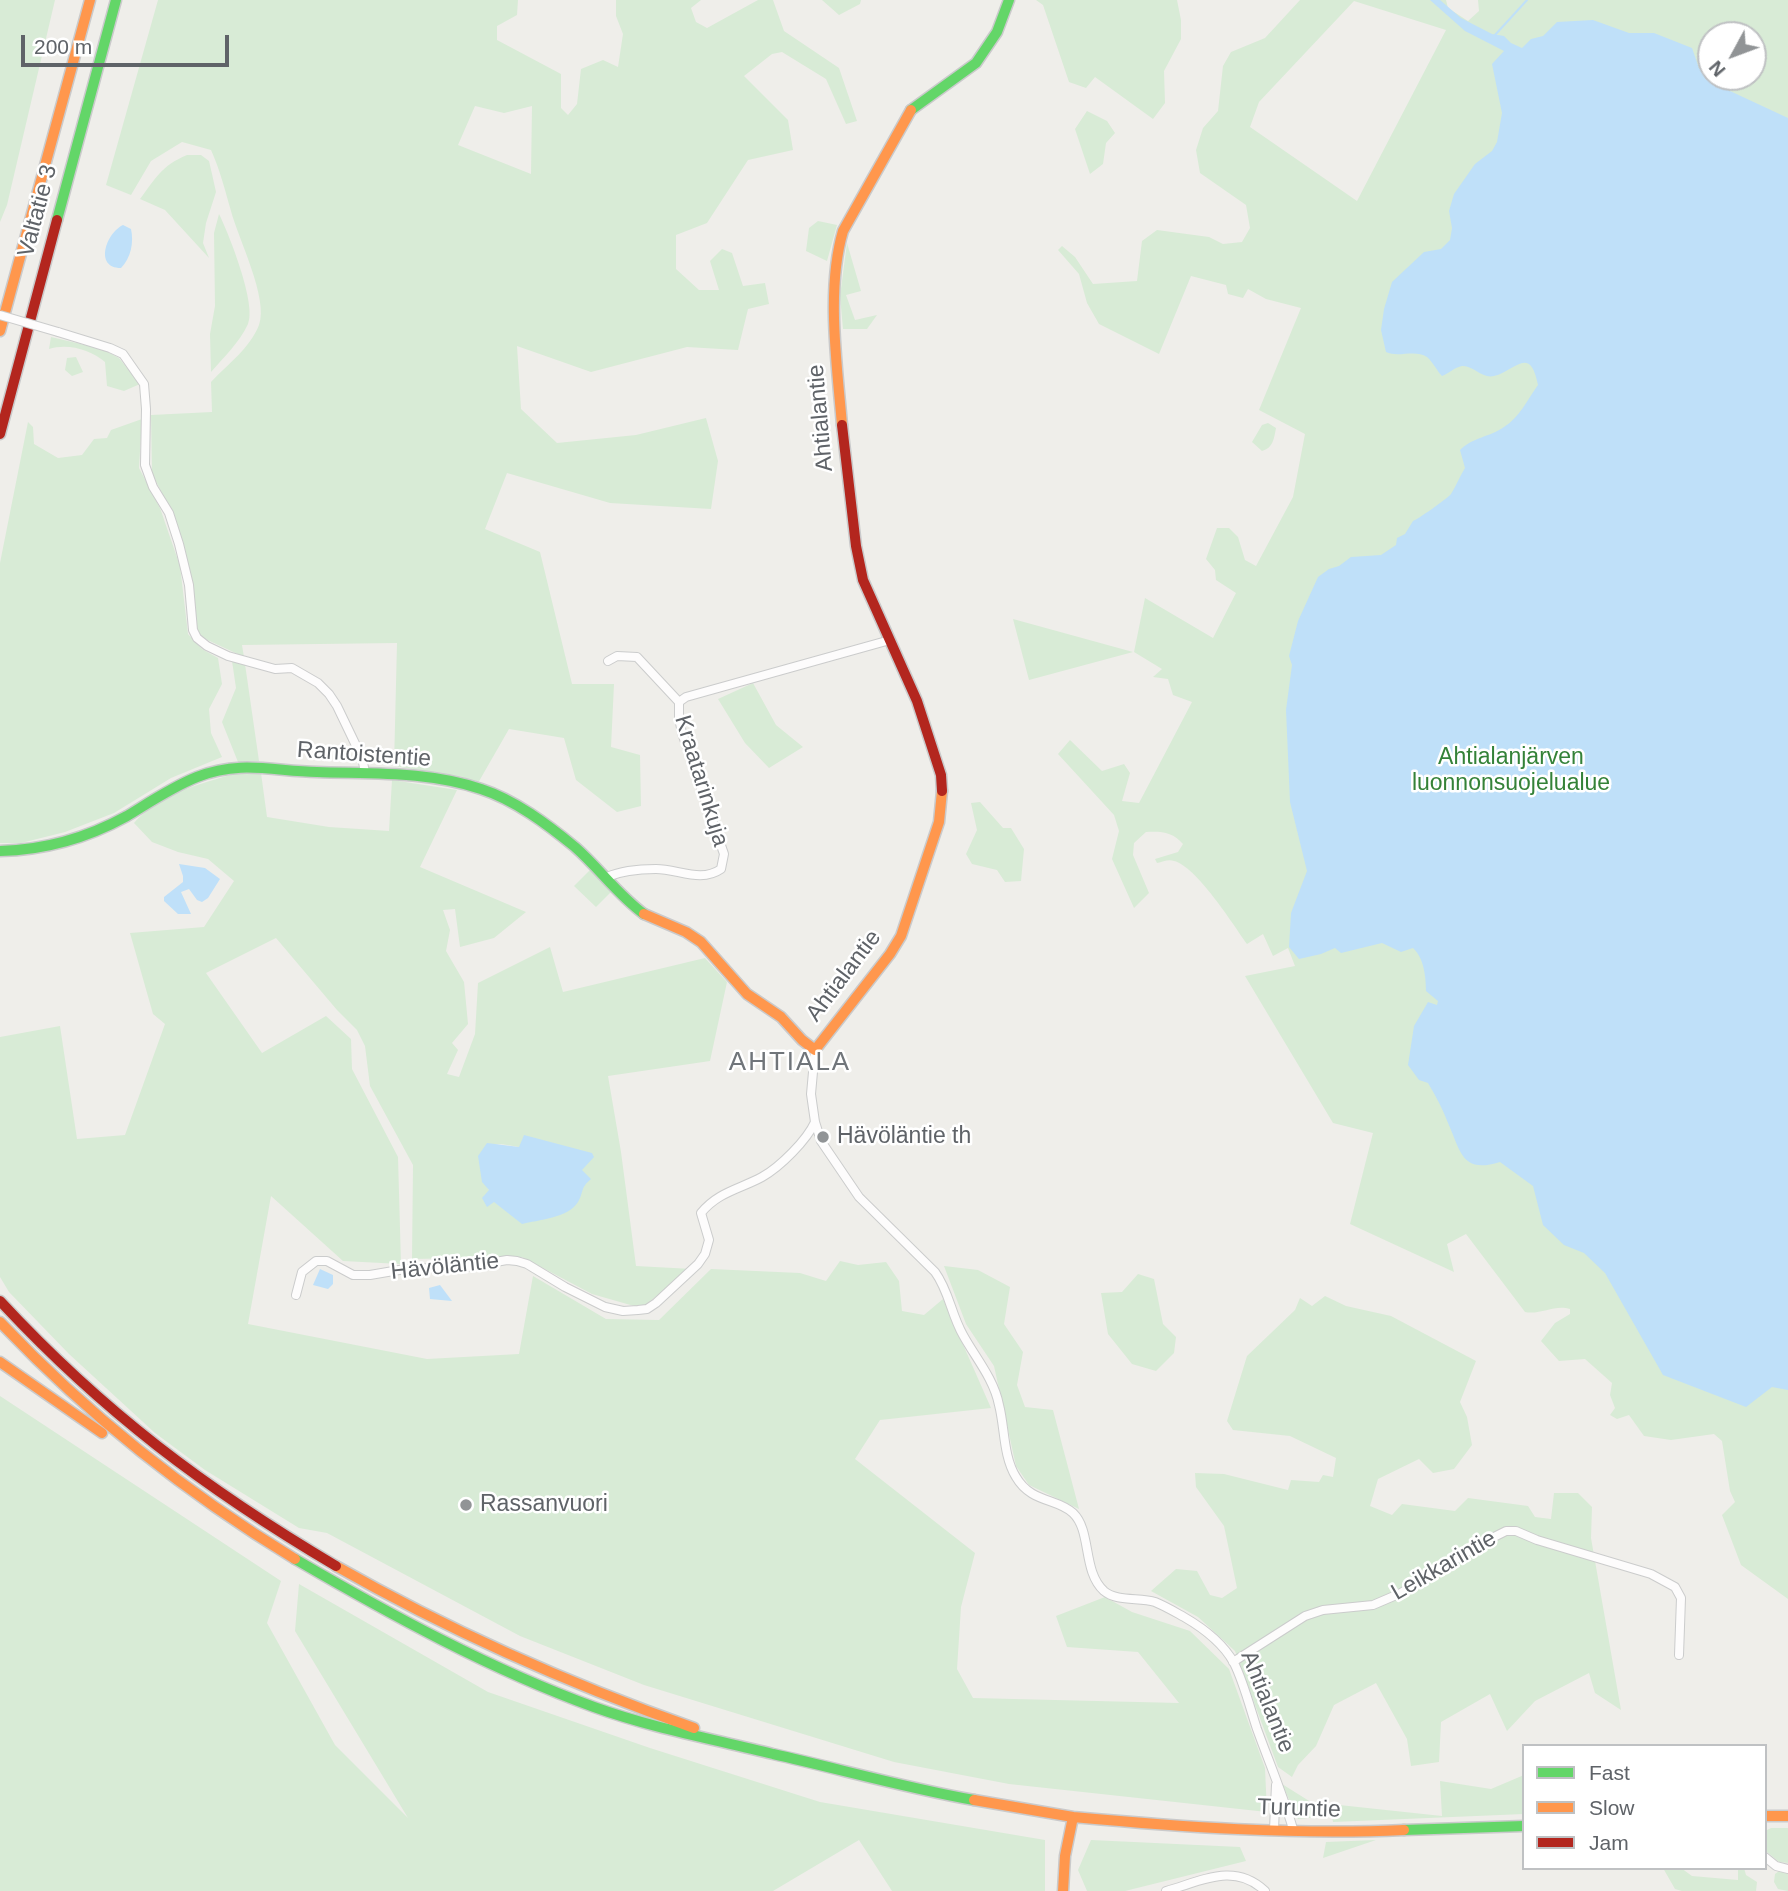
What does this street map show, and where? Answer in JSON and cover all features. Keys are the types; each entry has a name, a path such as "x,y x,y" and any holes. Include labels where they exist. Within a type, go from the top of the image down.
{"main road":[{"name":"Valtatie 3","path":"0,331 90,0"},
{"name":"Valtatie 3","path":"0,434 116,0"},
{"name":"Ahtialantie","path":"815,1050 901,936 911,914 939,822 942,797 941,775 917,701 863,580 857,559 838,386 835,294 838,248 843,231 911,110 976,63 997,32 1009,0"},
{"name":"Rantoistentie","path":"0,851 29,850 69,842 124,817 168,789 235,767 310,772 365,772 470,786 491,792 543,824 574,847 640,911 700,941 749,996 778,1013 798,1038 815,1050"},
{"path":"0,1292 24,1328"},
{"path":"0,1300 89,1393 174,1463 248,1513 362,1581 457,1631 591,1690 652,1714 772,1754"},
{"path":"0,1322 64,1388 145,1458"},
{"path":"0,1362 96,1429 145,1458 218,1510 293,1558 452,1645 596,1707 696,1738 772,1754"},
{"name":"Turuntie","path":"772,1754 912,1788 1073,1817 1157,1825 1363,1832 1522,1826"},
{"path":"1767,1816 1788,1816"},
{"path":"1063,1891 1065,1856 1073,1817"}],"street":[{"path":"0,315 94,342 123,354 144,384 145,465 153,487 169,513 179,544 189,585 192,630 207,646 228,656 275,669 292,668 318,683 337,706 362,758 365,772"},
{"name":"Kraatarinkuja","path":"679,702 686,697 890,640"},
{"name":"Kraatarinkuja","path":"607,877 617,873 658,868 704,876 721,869 724,854 682,733 678,718 679,702 637,657 617,656 608,661"},
{"name":"Ahtialantie","path":"815,1050 811,1094 821,1141 859,1198 943,1283 958,1324 990,1381 999,1405 1014,1475 1023,1488 1073,1513 1079,1522 1096,1583 1106,1593 1155,1602 1199,1626 1220,1645 1233,1662 1293,1829"},
{"name":"Hävöläntie","path":"296,1295 302,1272 316,1261 327,1261 353,1275 370,1275 405,1269 467,1267 507,1260 527,1264 605,1307 623,1311 647,1308 689,1272 705,1254 709,1240 701,1213 708,1204 721,1194 765,1175 805,1139 815,1122"},
{"path":"805,1139 821,1141"},
{"name":"Leikkarintie","path":"1233,1662 1305,1616 1323,1610 1373,1605 1401,1593 1506,1531 1516,1531 1537,1540 1651,1574 1675,1587 1681,1598 1679,1655"},
{"name":"Ahtialantie","path":"1274,1829 1276,1782"},
{"path":"1767,1859 1776,1866 1788,1869"},
{"path":"1166,1891 1232,1874 1252,1880 1265,1891"}],"green space":[{"path":"0,0 55,0 7,205 0,222"},
{"path":"158,0 518,0 517,15 497,26 497,40 561,74 561,108 568,115 577,104 581,69 603,60 618,67 623,34 616,16 616,0 701,0 691,8 696,22 707,28 758,0 773,0 784,31 839,68 857,121 846,124 826,79 782,52 772,54 744,76 788,120 793,150 748,160 707,223 676,235 676,269 699,290 719,290 710,261 722,249 732,253 743,286 765,283 769,304 748,309 738,350 687,347 591,372 517,346 521,409 557,443 636,435 706,418 718,461 711,509 610,503 507,473 485,529 540,552 572,684 614,684 611,747 640,755 641,806 617,812 576,780 564,738 509,729 478,783 463,777 394,766 397,643 242,645 244,657 201,637 196,625 183,542 152,473 151,415 212,412 211,382 255,333 261,314 260,300 211,150 182,142 151,161 131,195 106,185","holes":["475,106 504,113 532,106 531,174 458,145"]},
{"path":"822,0 861,0 860,4 839,15"},
{"path":"1036,0 1177,0 1181,39 1164,71 1165,103 1153,119 1095,77 1086,88 1069,82 1043,5"},
{"name":"Ahtialanjärven luonnonsuojelualue","path":"1300,0 1446,0 1448,8 1468,21 1479,11 1478,0 1788,0 1788,1599 1741,1565 1722,1515 1735,1502 1730,1491 1722,1441 1714,1434 1671,1440 1644,1436 1629,1415 1617,1419 1610,1415 1615,1408 1610,1395 1612,1383 1585,1359 1559,1361 1541,1341 1555,1323 1570,1314 1570,1309 1525,1312 1466,1234 1447,1244 1454,1272 1350,1224 1373,1133 1333,1123 1245,976 1295,966 1288,948 1273,956 1263,934 1247,944 1214,897 1193,873 1174,861 1157,863 1155,859 1178,852 1183,844 1166,833 1146,832 1134,843 1133,855 1149,893 1134,908 1112,859 1119,831 1114,815 1058,754 1070,740 1102,771 1124,764 1130,773 1122,801 1139,803 1192,702 1173,695 1168,679 1153,677 1162,669 1134,652 1145,598 1213,638 1236,593 1216,580 1215,570 1206,559 1217,528 1229,528 1238,537 1245,560 1256,566 1293,497 1305,434 1259,410 1301,308 1266,299 1248,289 1243,298 1228,294 1226,285 1191,276 1159,354 1099,324 1087,303 1079,274 1058,250 1062,246 1075,257 1093,284 1137,281 1142,241 1157,230 1209,237 1223,244 1242,242 1250,228 1246,205 1200,173 1196,150 1203,128 1218,111 1223,66 1231,52 1265,38","holes":["1354,1 1446,30 1357,201 1250,127 1259,102"]},
{"path":"1087,111 1107,121 1115,133 1106,143 1103,164 1090,174 1075,129"},
{"path":"187,155 201,155 209,161 216,192 203,243 209,258 165,210 140,199 165,168"},
{"path":"219,214 241,269 250,315 240,337 211,372 210,334 215,306 214,233"},
{"path":"818,221 837,225 827,261 806,251 809,228"},
{"path":"847,243 861,291 846,295 855,320 877,315 867,329 843,329 840,296"},
{"path":"51,337 102,349 119,358 140,384 124,391 107,386 105,362 79,349 49,349"},
{"path":"76,357 83,372 72,376 65,370 67,358"},
{"path":"142,419 139,468 160,508 180,566 188,634 202,649 218,658 222,684 209,709 211,733 222,757 171,778 114,813 65,832 21,843 0,843 0,563 28,422 33,427 34,444 58,458 82,455 94,439 107,438 111,430"},
{"path":"1268,423 1276,428 1275,436 1271,445 1262,451 1252,442 1262,425"},
{"path":"1013,619 1133,652 1029,680"},
{"path":"232,661 245,664 259,761 238,762 222,722 236,688"},
{"path":"753,683 776,725 803,747 769,768 745,743 718,699"},
{"path":"237,773 261,773 267,817 329,827 389,831 392,780 457,790 420,867 526,912 494,938 460,947 455,909 443,910 450,930 446,951 464,982 468,1024 452,1043 458,1050 447,1074 459,1077 475,1034 478,983 550,947 563,992 705,958 727,982 710,1061 608,1076 636,1266 692,1269 641,1308 592,1294 522,1257 412,1259 413,1165 370,1086 365,1046 357,1030 276,938 206,973 262,1053 326,1016 351,1039 352,1069 398,1157 401,1264 343,1261 271,1196 248,1324 427,1359 519,1354 533,1276 606,1319 659,1320 711,1269 800,1273 826,1281 840,1261 858,1265 886,1262 899,1281 902,1311 924,1315 943,1299 991,1408 880,1420 855,1459 975,1553 961,1607 957,1669 973,1698 1179,1703 1138,1652 1067,1647 1056,1616 1105,1597 1132,1612 1190,1631 1229,1669 1265,1768 1267,1812 1009,1784 894,1762 644,1685 520,1636 327,1533 299,1528 205,1470 155,1433 69,1354 9,1292 0,1277 0,1037 60,1026 77,1139 125,1135 165,1024 153,1014 130,933 204,927 234,881 208,859 152,842 134,823 168,797","holes":["492,1145 519,1147 500,1206 483,1178 482,1163"]},
{"path":"980,802 1003,828 1011,828 1024,849 1021,881 1005,882 997,870 972,864 966,854 977,830 971,803"},
{"path":"592,868 613,890 596,907 574,886"},
{"path":"944,1266 978,1270 1010,1287 1004,1324 1023,1352 1017,1385 1025,1407 1053,1410 1079,1509 1029,1485 1016,1466 994,1366 966,1324"},
{"path":"1138,1274 1154,1279 1163,1324 1176,1337 1174,1353 1156,1371 1132,1364 1108,1334 1101,1293 1122,1292"},
{"path":"1325,1296 1346,1306 1391,1316 1476,1361 1460,1402 1467,1417 1472,1445 1454,1469 1433,1473 1419,1459 1378,1479 1370,1506 1392,1515 1402,1504 1455,1511 1468,1498 1528,1506 1535,1517 1551,1519 1554,1493 1578,1493 1592,1507 1591,1538 1621,1710 1595,1693 1589,1673 1535,1701 1507,1731 1490,1694 1441,1722 1439,1762 1411,1766 1407,1739 1376,1683 1334,1705 1316,1746 1298,1765 1292,1777 1278,1767 1235,1651 1198,1617 1151,1591 1176,1569 1197,1571 1210,1595 1222,1598 1237,1588 1224,1526 1196,1487 1195,1473 1224,1474 1288,1490 1291,1480 1319,1482 1323,1475 1333,1477 1336,1458 1290,1436 1233,1430 1227,1421 1247,1356 1295,1310 1300,1298 1312,1306"},
{"path":"0,1396 281,1581 267,1623 335,1745 408,1818 295,1631 299,1584 488,1692 650,1748 820,1802 1045,1840 1045,1891 892,1891 859,1840 773,1891 0,1891"},
{"path":"1522,1776 1522,1814 1333,1822 1330,1804 1442,1816 1440,1781 1491,1789"},
{"path":"1282,1784 1314,1804 1318,1817 1298,1819"},
{"path":"1788,1828 1788,1863 1779,1862 1767,1852 1767,1830"},
{"path":"1091,1840 1240,1847 1246,1861 1125,1891 1087,1891 1078,1870"},
{"path":"1376,1840 1323,1858 1326,1842"},
{"path":"1664,1870 1684,1870 1692,1876 1738,1880 1738,1870 1745,1870 1746,1875 1757,1882 1756,1891 1675,1889"},
{"path":"1779,1871 1788,1872 1788,1891 1778,1889 1774,1882 1775,1874"}],"water":[{"name":"Ahtialanjärven luonnonsuojelualue","path":"1430,0 1440,0 1461,18 1492,34 1504,36 1522,48 1531,39 1543,36 1557,22 1593,20 1629,33 1654,33 1692,48 1697,62 1697,91 1730,91 1788,118 1788,1390 1772,1387 1746,1407 1663,1375 1605,1273 1584,1253 1564,1245 1543,1225 1533,1186 1500,1162 1478,1165 1465,1158 1428,1083 1419,1080 1408,1065 1414,1026 1428,1002 1437,1005 1438,1001 1426,991 1425,974 1417,952 1413,948 1401,952 1382,943 1341,953 1335,948 1299,959 1289,947 1291,913 1307,871 1290,802 1286,710 1292,665 1289,656 1298,621 1318,577 1351,557 1381,555 1396,545 1397,538 1405,534 1413,521 1451,494 1465,468 1460,450 1470,442 1510,423 1538,385 1535,373 1526,363 1494,376 1485,376 1462,366 1442,376 1427,357 1412,353 1386,352 1381,330 1392,282 1424,252 1441,249 1450,240 1452,228 1449,211 1454,194 1475,164 1492,151 1497,142 1502,113 1492,64 1504,51 1465,31"},
{"path":"123,225 131,229 132,239 131,250 121,268 113,266 105,257 108,242"},
{"path":"179,864 205,868 220,879 208,898 202,902 197,900 189,889 181,892 191,914 178,914 164,901 164,897 183,882"},
{"path":"524,1135 592,1153 594,1157 582,1170 591,1179 573,1207 552,1218 522,1224 494,1202 487,1207 482,1198 489,1190 482,1182 478,1156 487,1143 519,1147"},
{"path":"320,1269 333,1275 333,1284 328,1289 313,1285"},
{"path":"440,1285 452,1301 430,1299 429,1288"}],"waterway":[{"path":"1495,35 1527,0"}],"traffic: fast":[{"path":"57,220 116,0"},
{"path":"911,110 976,63 997,32 1009,0"},
{"path":"0,851 49,845 97,831 188,781 228,769 420,776 481,789 518,806 575,847 644,914"},
{"path":"295,1559 442,1640 517,1676 594,1707 683,1733 974,1800"},
{"path":"1404,1830 1522,1826"}],"traffic: slow":[{"path":"0,331 90,0"},
{"path":"842,425 834,302 835,277 843,231 911,110"},
{"path":"644,914 686,932 701,942 747,994 781,1017 815,1050 901,936 939,822 942,791"},
{"path":"0,1322 68,1389 140,1451 215,1507 295,1559"},
{"path":"0,1362 102,1433"},
{"path":"336,1566 423,1613 511,1655 694,1728"},
{"path":"974,1800 1073,1817"},
{"path":"1767,1816 1788,1816"},
{"path":"1063,1891 1065,1856 1073,1817 1238,1829 1404,1830"}],"traffic: jam":[{"path":"0,434 57,220"},
{"path":"842,425 856,546 863,580 917,701 941,775 942,791"},
{"path":"0,1301 78,1378 158,1446 243,1508 336,1566"}],"place":[{"name":"Hävöläntie th","path":"823,1137"},
{"name":"Rassanvuori","path":"466,1505"}],"district":[{"name":"AHTIALA","path":"790,1063"}]}
